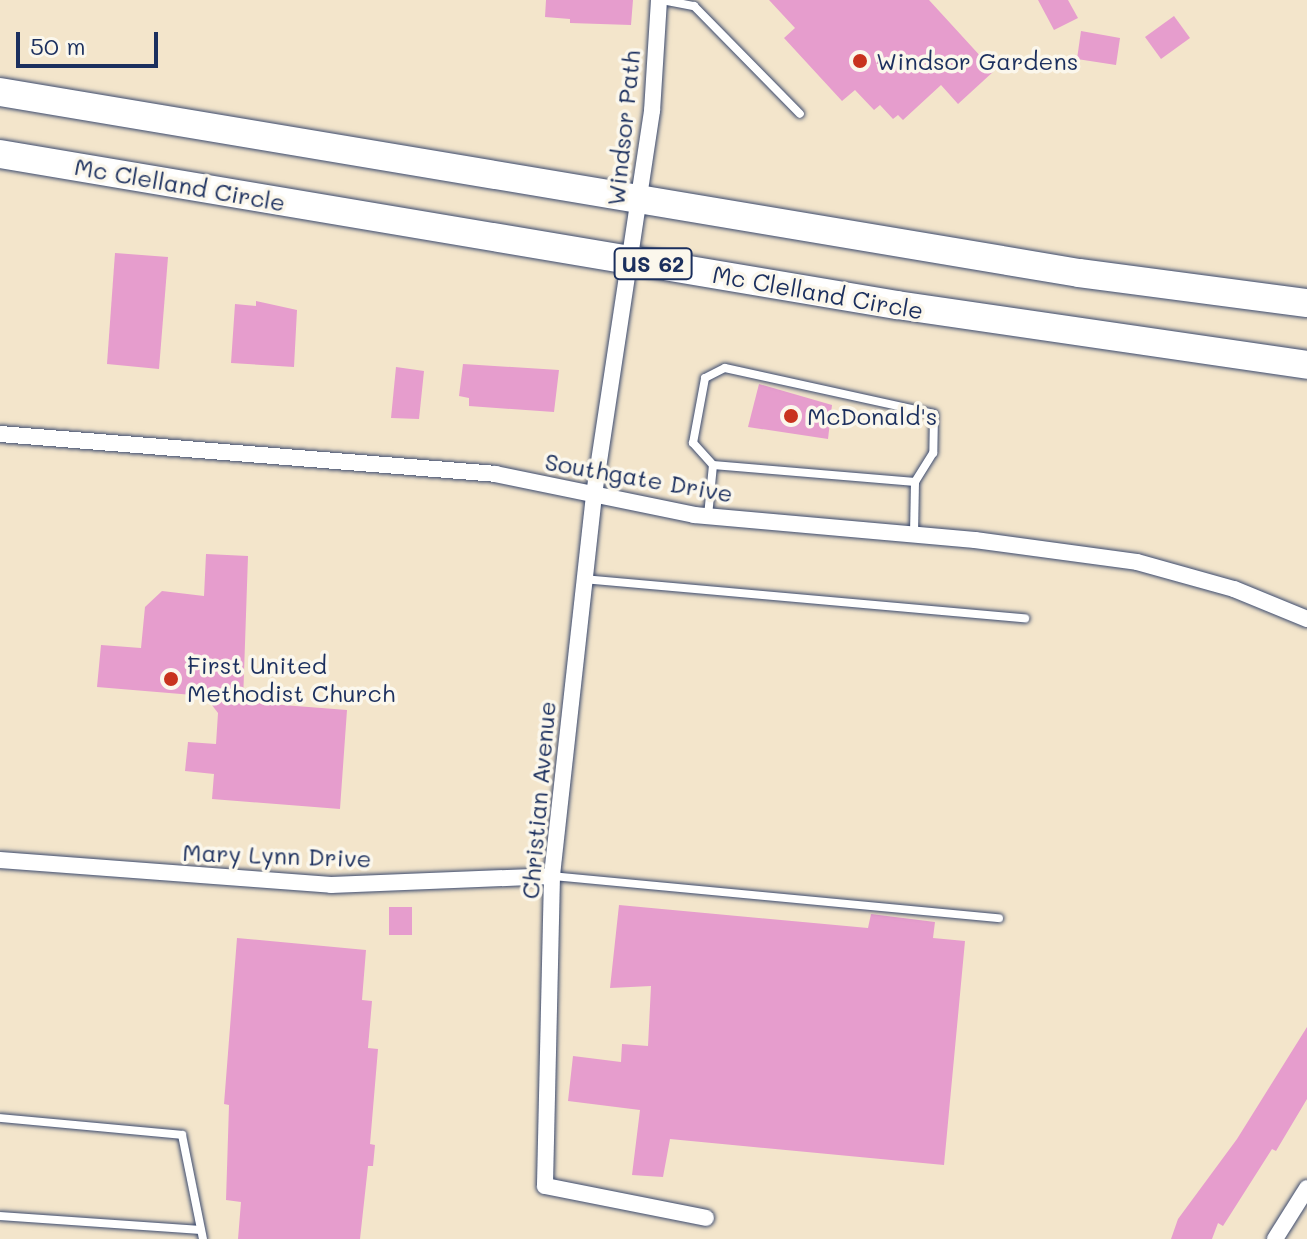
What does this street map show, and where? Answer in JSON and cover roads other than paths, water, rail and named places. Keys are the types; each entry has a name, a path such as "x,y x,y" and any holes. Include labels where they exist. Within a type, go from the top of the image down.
{"highway":[{"name":"US 62","path":"0,92 1079,273 1307,303"},
{"name":"Mc Clelland Circle","path":"0,154 998,322 1307,365"}],"street":[{"name":"Windsor Path","path":"631,260 641,201 660,0"},
{"name":"Christian Avenue","path":"631,260 594,495 552,876 545,1186 706,1218"},
{"name":"Southgate Drive","path":"0,434 495,474 708,517 914,535 1137,562 1234,589 1307,619"},
{"name":"Mary Lynn Drive","path":"0,860 331,885 552,876"},
{"path":"1275,1239 1307,1188"}],"lane":[{"path":"660,0 694,6 800,114"},
{"path":"914,535 915,482 933,453 934,414 725,368 705,378 693,443 713,465 915,482"},
{"path":"708,517 713,465"},
{"path":"584,579 1025,618"},
{"path":"552,876 999,918"},
{"path":"0,1118 182,1135 202,1235 0,1216"}],"place":[{"name":"Windsor Gardens","path":"860,61"},
{"name":"McDonald's","path":"791,416"},
{"name":"First United Methodist Church","path":"171,679"}]}
